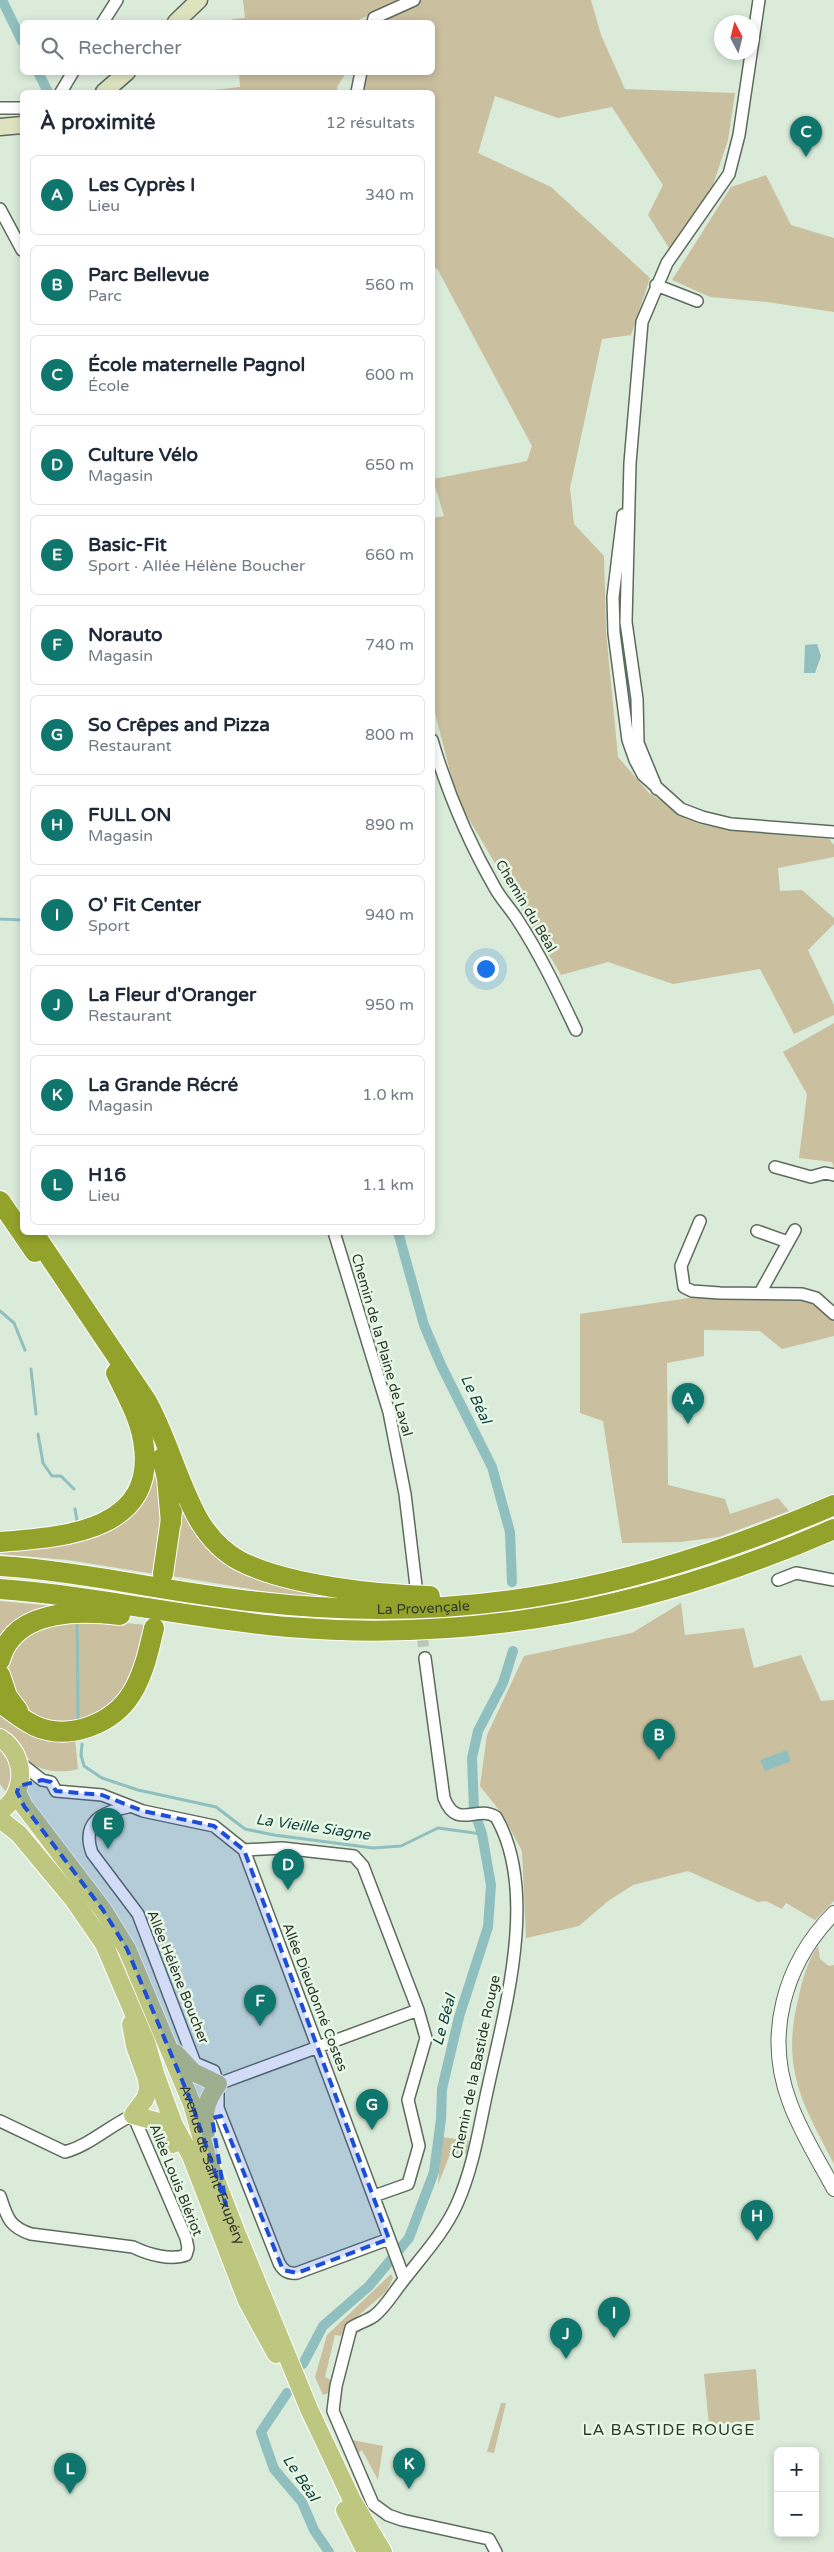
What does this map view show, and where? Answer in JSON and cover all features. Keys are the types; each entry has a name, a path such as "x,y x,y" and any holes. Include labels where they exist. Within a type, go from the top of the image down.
{"highway":[{"path":"0,1185 20,1214"},
{"path":"0,1201 20,1230"},
{"path":"23,1235 143,1412 158,1444 167,1478 171,1523"},
{"path":"35,1235 146,1400 194,1510 209,1535 228,1554 254,1567 315,1583 370,1592 431,1596 547,1596"},
{"path":"0,1542 52,1538 94,1527 120,1514 132,1500 143,1472 143,1440 131,1404 114,1369"},
{"path":"163,1574 171,1523 174,1487 169,1450"},
{"name":"La Provençale","path":"0,1566 72,1572 223,1598 309,1607 354,1609 430,1608 547,1596 623,1580 702,1557 834,1505"},
{"name":"La Provençale","path":"0,1589 73,1595 216,1618 288,1627 341,1631 431,1630 493,1626 554,1617 676,1588 746,1564 834,1529"},
{"path":"0,1660 10,1638 22,1628 39,1619 67,1612 115,1614 209,1624 288,1627"},
{"path":"0,1702 26,1720 46,1729 71,1731 95,1725 115,1713 126,1703 139,1680 150,1649 154,1628"},
{"path":"0,1675 7,1696 26,1720"}],"main road":[{"path":"178,20 199,0"},
{"path":"106,90 123,75"},
{"path":"0,126 20,125"},
{"path":"0,1738 12,1749 18,1761 21,1774 18,1789 9,1805 0,1811"},
{"name":"Avenue de Saint-Exupéry","path":"18,1789 24,1806 112,1923 127,1948 192,2104 218,2207 247,2301 276,2354 309,2434 366,2552"},
{"name":"Avenue de Saint-Exupéry","path":"0,1819 19,1834 95,1929 113,1961 146,2042 174,2125 218,2207 331,2458 359,2514 383,2552"},
{"path":"128,1997 135,2046 147,2079 148,2089 145,2099 133,2115 152,2119 163,2126 189,2179 218,2207"},
{"path":"163,2037 187,2067 200,2077 218,2084 206,2103 204,2115 220,2165 218,2207"}],"street":[{"path":"104,20 117,0"},
{"path":"374,20 374,18 414,0"},
{"path":"759,0 739,136 729,174 667,263 656,285 642,322 630,482 618,543 612,597 614,633 628,740 643,775 657,789 681,809 702,817 730,824 834,832"},
{"path":"62,90 71,75"},
{"path":"357,90 360,75"},
{"path":"0,108 20,108"},
{"path":"0,209 20,246"},
{"path":"656,285 697,301"},
{"name":"Chemin du Béal","path":"435,750 441,771 463,824 495,889 517,919 549,973 576,1030"},
{"path":"775,1167 811,1176 825,1172 834,1175"},
{"path":"700,1220 681,1266 684,1287 710,1292 802,1294 816,1298 834,1314"},
{"path":"760,1293 795,1230"},
{"path":"757,1231 788,1242"},
{"name":"Chemin de la Plaine de Laval","path":"335,1235 389,1412 405,1494 416,1586"},
{"path":"778,1580 796,1573 834,1580"},
{"name":"Chemin de la Bastide Rouge","path":"425,1658 444,1798 453,1813 471,1816 492,1814 499,1822 512,1862 516,1893 517,1930 504,2014 476,2148 457,2206 428,2251 402,2273 375,2316 351,2328 336,2386 333,2412 373,2504 388,2516 489,2539 496,2552"},
{"path":"18,1761 46,1781"},
{"path":"18,1789 46,1781"},
{"name":"Allée Hélène Boucher","path":"46,1781 56,1791 102,1795 128,1807 214,1826 239,1843 244,1850"},
{"name":"Allée Hélène Boucher","path":"128,1807 108,1811 94,1821 88,1843 92,1853 138,1914 196,2062 214,2071 218,2084"},
{"path":"244,1850 282,1848 354,1856 363,1866 418,2010 426,2038 408,2100 419,2146 408,2184 374,2196"},
{"name":"Allée Dieudonné Costes","path":"244,1850 402,2273"},
{"path":"834,1912 818,1930 797,1962 783,2000 778,2036 781,2069 791,2105 834,2189"},
{"path":"391,2244 297,2273 291,2274 283,2270 218,2108 218,2084 318,2049 418,2010"},
{"path":"0,2121 65,2152 82,2148 115,2123 133,2115"},
{"name":"Allée Louis Blériot","path":"0,2196 6,2216 16,2230 133,2247 143,2252 169,2257 186,2255 188,2248 186,2238 133,2115"}],"highlighted area":[{"path":"42,1780 51,1782 56,1791 102,1795 143,1811 214,1826 244,1850 389,2239 297,2273 283,2270 221,2116 212,2118 226,2205 192,2104 127,1949 103,1910 24,1806 17,1792 19,1786"}],"shaded area":[{"path":"243,0 407,0 358,20 232,20 245,18"},
{"path":"421,0 591,0 601,35 625,89 735,93 728,140 710,194 671,251 648,215 663,185 612,107 558,118 495,96 478,153 551,187 650,278 631,335 602,339 570,488 574,524 604,556 606,631 618,757 649,793 699,824 736,831 829,839 834,845 834,857 778,868 780,891 802,890 834,918 834,924 808,950 834,1005 834,1015 794,1034 760,969 673,984 608,962 561,975 457,799 435,713 435,518 444,516 435,486 435,479 527,461 532,446 435,268 435,90 362,90 364,75 435,75 435,20 380,20"},
{"path":"239,75 345,75 337,87 338,90 214,90 240,87"},
{"path":"766,175 791,225 834,238 834,312 767,302 710,297 672,280 731,187"},
{"path":"834,1023 834,1168 832,1162 799,1158 807,1094 783,1052"},
{"path":"782,1295 812,1301 834,1319 834,1336 782,1349 760,1331 704,1330 704,1356 667,1363 668,1485 725,1499 730,1514 778,1498 789,1511 719,1537 680,1542 622,1543 603,1421 580,1413 580,1314 696,1297"},
{"path":"149,1437 156,1455 162,1489 161,1521 155,1574 68,1560 0,1554 0,1546 122,1520"},
{"path":"182,1496 201,1536 343,1598 280,1594 172,1576"},
{"path":"0,1601 54,1606 0,1641"},
{"path":"681,1603 685,1635 744,1628 754,1668 801,1655 821,1701 834,1700 834,1901 815,1920 786,1903 782,1909 766,1901 758,1902 688,1871 633,1885 608,1901 579,1926 526,1938 522,1851 503,1815 480,1786 487,1735 524,1656 632,1633"},
{"path":"90,1619 145,1625 136,1658 123,1690 108,1707 99,1713 76,1720 53,1720 31,1713 21,1704 12,1686 8,1666 12,1650 23,1637 46,1624"},
{"path":"0,1709 75,1739 78,1769 52,1771 33,1764 15,1739 0,1729"},
{"path":"0,1749 10,1764 11,1769 7,1793 0,1784"},
{"path":"818,1946 820,1959 829,1966 834,1965 834,2164 813,2123 798,2086 792,2047 793,2025 801,1986 808,1965"},
{"path":"442,2137 469,2141 467,2154 450,2154 438,2185"},
{"path":"391,2274 393,2278 386,2292 346,2326 341,2336 335,2335 325,2377 331,2380 329,2393 323,2395 315,2377 327,2335"},
{"path":"756,2369 760,2420 709,2425 704,2374"},
{"path":"501,2403 506,2403 494,2453 487,2452"},
{"path":"352,2440 383,2446 378,2480 362,2450 357,2454"}],"water":[{"path":"817,644 821,656 815,673 804,673 805,645"},
{"path":"787,1750 791,1761 765,1771 760,1760"}],"waterway":[{"name":"Le Béal","path":"2,0 20,37"},
{"name":"Le Béal","path":"40,75 47,90"},
{"name":"La Vieille Siagne","path":"0,919 20,920"},
{"name":"Le Béal","path":"399,1235 424,1325 441,1365 492,1467 510,1532 512,1582"},
{"name":"La Vieille Siagne","path":"0,1311 14,1323 25,1350"},
{"name":"La Vieille Siagne","path":"31,1369 36,1414"},
{"name":"La Vieille Siagne","path":"38,1434 43,1463 52,1476 61,1476 74,1489"},
{"name":"La Vieille Siagne","path":"75,1509 77,1521"},
{"name":"La Vieille Siagne","path":"77,1622 78,1718"},
{"name":"Le Béal","path":"303,2364 323,2326 369,2286 409,2238 434,2172 441,2119 442,2089 459,2017 488,1927 491,1885 482,1834 474,1810 472,1758 478,1731 503,1683 513,1651"},
{"name":"La Vieille Siagne","path":"82,1744 81,1755 84,1766 102,1778 138,1790 216,1807 245,1829 274,1835 373,1848 401,1846 438,1828 482,1834"},
{"name":"Le Béal","path":"287,2393 261,2432 274,2469 302,2502 314,2530 329,2552"}],"tunnel":[{"path":"418,1603 425,1658"}],"place":[{"name":"École maternelle Pagnol","path":"806,157"},
{"name":"Les Cyprès I","path":"688,1424"},
{"name":"Parc Bellevue","path":"659,1760"},
{"name":"Basic-Fit","path":"108,1849"},
{"name":"Culture Vélo","path":"288,1890"},
{"name":"Norauto","path":"260,2026"},
{"name":"So Crêpes and Pizza","path":"372,2130"},
{"name":"FULL ON","path":"757,2241"},
{"name":"O' Fit Center","path":"614,2338"},
{"name":"La Fleur d'Oranger","path":"566,2359"},
{"name":"La Grande Récré","path":"409,2489"},
{"name":"H16","path":"70,2494"}],"district":[{"name":"LA BASTIDE ROUGE","path":"669,2430"}]}
